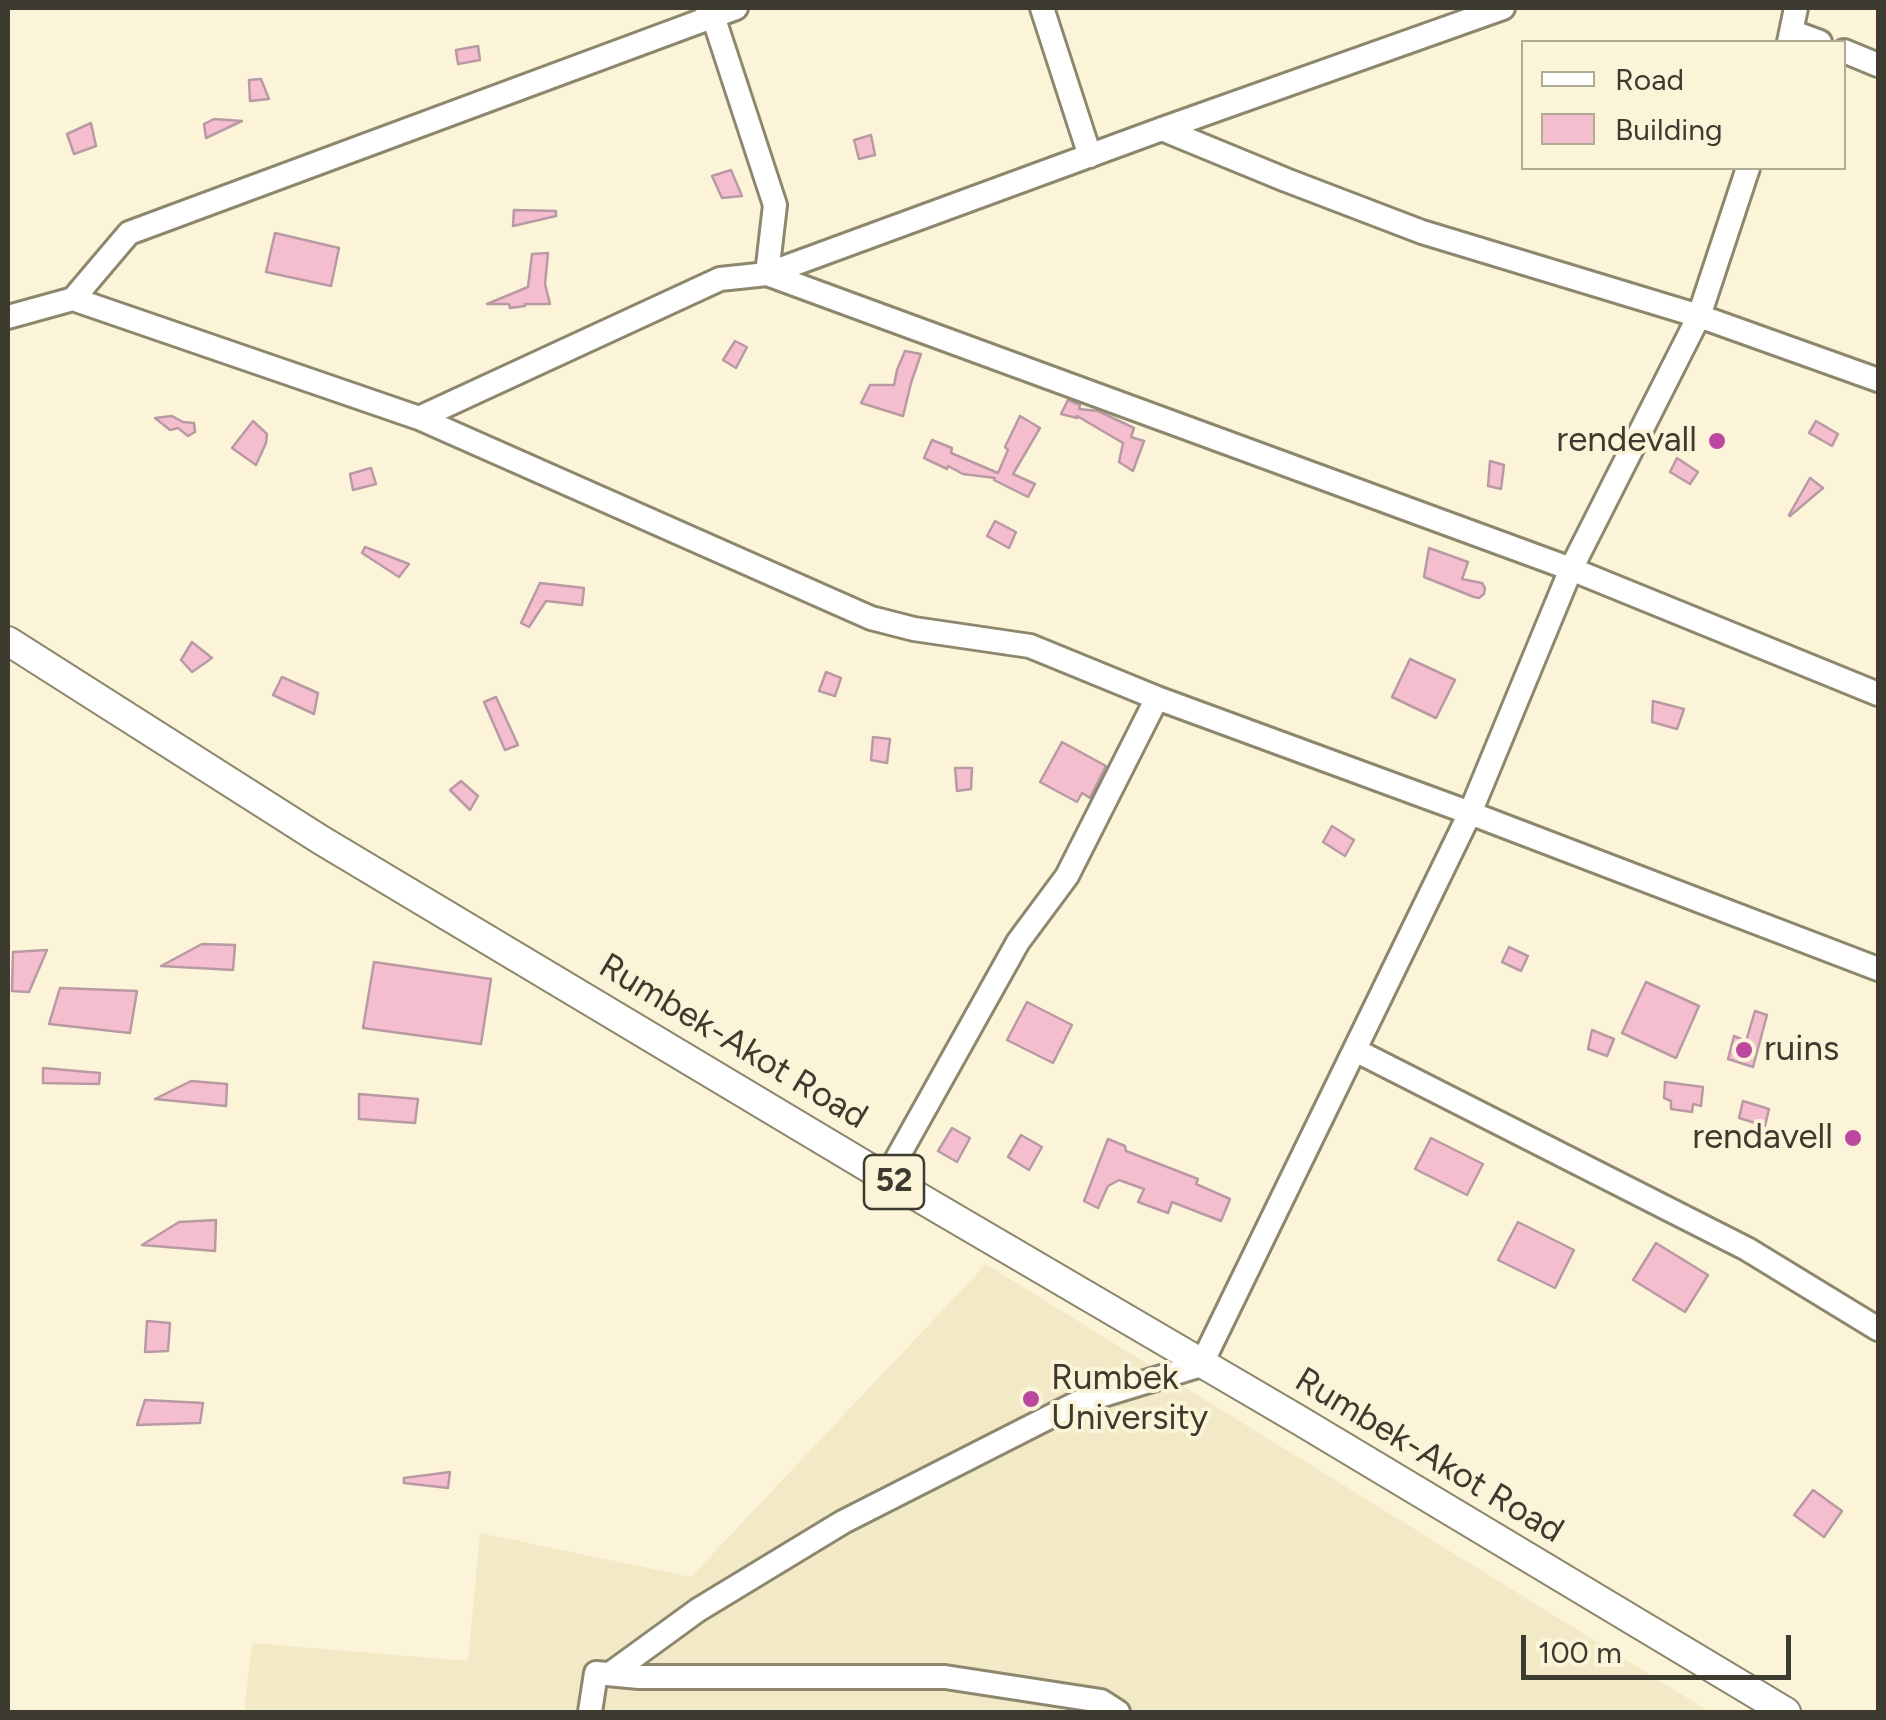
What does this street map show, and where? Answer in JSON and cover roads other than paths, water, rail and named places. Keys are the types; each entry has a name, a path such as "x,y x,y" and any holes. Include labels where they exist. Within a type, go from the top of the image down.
{"main road":[{"name":"Rumbek-Akot Road","path":"8,642 321,840 1786,1712"}],"street":[{"path":"73,300 129,234 710,12 736,8"},
{"path":"1042,8 1090,156"},
{"path":"419,418 720,279 767,274 1503,8"},
{"path":"1791,38 1796,8"},
{"path":"710,12 775,205 767,274"},
{"path":"1846,53 1878,64"},
{"path":"1162,129 1422,232 1699,316 1878,380"},
{"path":"610,1674 698,1610 843,1522 1077,1403 1201,1364 1470,813 1571,569 1699,316 1747,170"},
{"path":"767,274 1571,569 1878,694"},
{"path":"8,317 73,300 419,418 871,618 914,629 1030,646 1158,698 1878,969"},
{"path":"886,1178 1018,942 1067,876 1158,698"},
{"path":"1355,1050 1747,1249 1878,1329"},
{"path":"590,1712 596,1673 640,1677 946,1677 1101,1701 1118,1712"}],"place":[{"name":"rendevall","path":"1717,441"},
{"name":"ruins","path":"1744,1050"},
{"name":"rendavell","path":"1853,1138"},
{"name":"Rumbek University","path":"1031,1399"}]}
